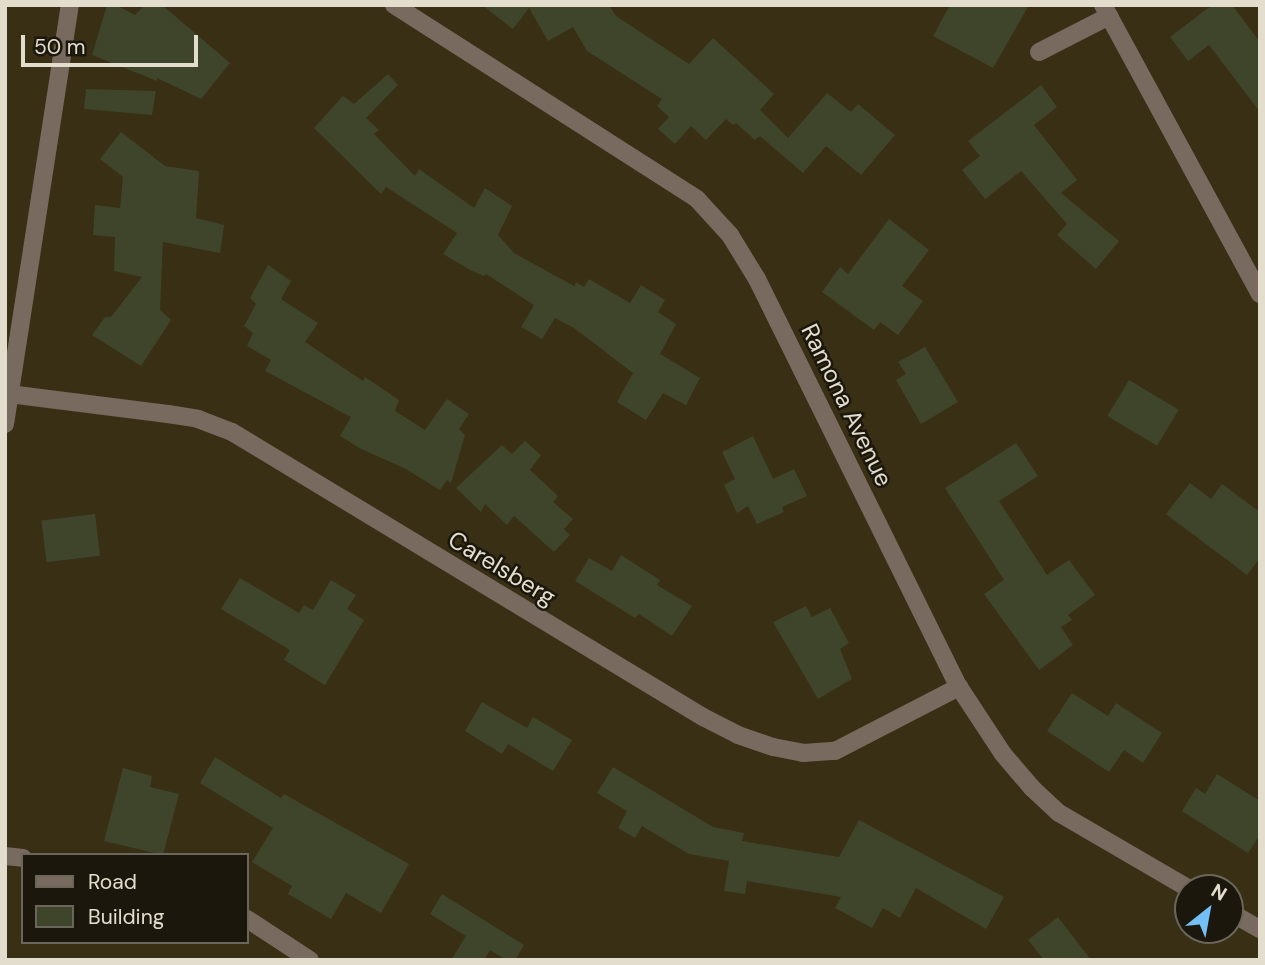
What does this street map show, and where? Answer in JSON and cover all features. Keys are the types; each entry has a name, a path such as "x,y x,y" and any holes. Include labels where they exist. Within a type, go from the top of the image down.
{"street":[{"path":"5,424 71,5"},
{"name":"Ramona Avenue","path":"394,5 697,199 730,235 757,279 959,687 1003,754 1032,788 1059,813 1174,880"},
{"path":"1040,52 1106,10 1260,294"},
{"name":"Carelsberg","path":"9,394 198,419 232,432 703,718 738,735 772,747 803,753 835,751 959,687"},
{"path":"248,920 310,960"},
{"path":"1244,920 1260,929"}],"building":[{"path":"107,5 116,5 135,15 145,5 162,5 230,63 201,99 157,78 157,81 92,55"},
{"path":"482,5 609,5 616,16 689,64 713,38 774,94 760,110 788,138 827,93 851,112 858,104 895,135 861,175 826,146 803,173 760,136 755,140 736,123 733,125 726,119 706,140 691,126 675,144 658,129 669,117 657,106 662,99 587,51 573,27 548,41 529,8 513,29"},
{"path":"950,5 1029,5 993,68 933,36"},
{"path":"1212,5 1232,5 1260,42 1260,112 1209,45 1188,61 1170,37"},
{"path":"388,74 398,85 366,118 379,130 374,134 415,176 419,169 474,208 485,188 512,206 498,235 514,253 574,286 576,282 584,287 589,279 630,303 641,285 665,300 658,312 676,324 660,354 700,378 686,405 663,393 646,420 617,402 633,373 574,328 555,318 542,339 521,327 534,305 486,274 484,276 472,271 443,254 457,233 386,187 381,194 314,128 343,96 354,104"},
{"path":"1041,85 1057,107 1034,125 1077,180 1061,193 1119,241 1096,269 1057,235 1067,224 1021,171 985,199 962,170 980,156 968,141"},
{"path":"86,89 156,91 152,115 84,109"},
{"path":"121,132 165,166 199,171 196,218 224,225 220,253 163,242 160,310 171,320 141,366 92,335 105,317 111,317 142,277 114,271 115,237 93,235 95,205 120,208 123,177 100,159"},
{"path":"889,219 929,250 902,286 923,301 898,335 880,322 874,330 822,292 840,267 848,274"},
{"path":"268,265 291,281 281,299 318,323 305,342 363,381 365,377 399,400 395,411 425,430 447,399 469,414 459,429 465,435 451,483 447,480 440,490 404,468 361,449 340,436 351,417 265,371 271,360 247,346 253,333 244,326 256,304 250,298"},
{"path":"925,347 958,402 921,424 896,380 906,374 898,362"},
{"path":"1129,380 1179,410 1157,446 1107,416"},
{"path":"753,436 773,479 794,469 807,496 782,507 784,512 757,524 748,506 737,513 724,485 735,479 722,452"},
{"path":"525,441 541,455 530,470 558,496 553,502 573,519 564,529 570,535 554,552 514,516 507,525 485,504 481,512 456,488 502,445 512,454"},
{"path":"1016,443 1038,476 999,501 1047,575 1069,560 1095,595 1068,615 1072,620 1061,627 1073,645 1039,670 984,594 1004,580 945,488"},
{"path":"1190,483 1211,499 1222,484 1260,512 1260,558 1247,575 1166,514"},
{"path":"95,514 100,556 47,562 41,521"},
{"path":"621,555 660,580 657,585 692,606 672,636 639,614 635,618 575,581 589,558 612,571"},
{"path":"240,578 299,613 304,605 313,610 331,580 356,595 347,609 364,620 325,685 284,660 290,650 221,609"},
{"path":"806,606 812,617 830,608 849,643 840,649 852,679 818,699 773,622"},
{"path":"1072,693 1108,716 1116,703 1162,733 1143,763 1124,750 1109,772 1047,731"},
{"path":"482,702 527,728 533,717 572,740 553,771 508,744 502,754 465,731"},
{"path":"215,757 281,798 284,794 409,864 381,913 346,893 331,919 288,894 292,886 252,862 273,828 200,783"},
{"path":"613,767 713,827 744,833 742,841 839,857 859,820 1004,897 986,929 916,888 900,918 883,908 872,928 835,908 841,897 747,881 745,894 724,891 729,861 689,854 642,826 635,838 618,828 627,811 597,793"},
{"path":"123,768 152,776 150,787 179,794 164,853 104,841"},
{"path":"1217,774 1260,801 1260,835 1248,853 1182,811 1196,788 1205,794"},
{"path":"442,894 524,945 515,960 506,960 490,950 484,960 451,960 466,936 430,914"},
{"path":"1058,917 1091,960 1044,960 1028,940"}]}
